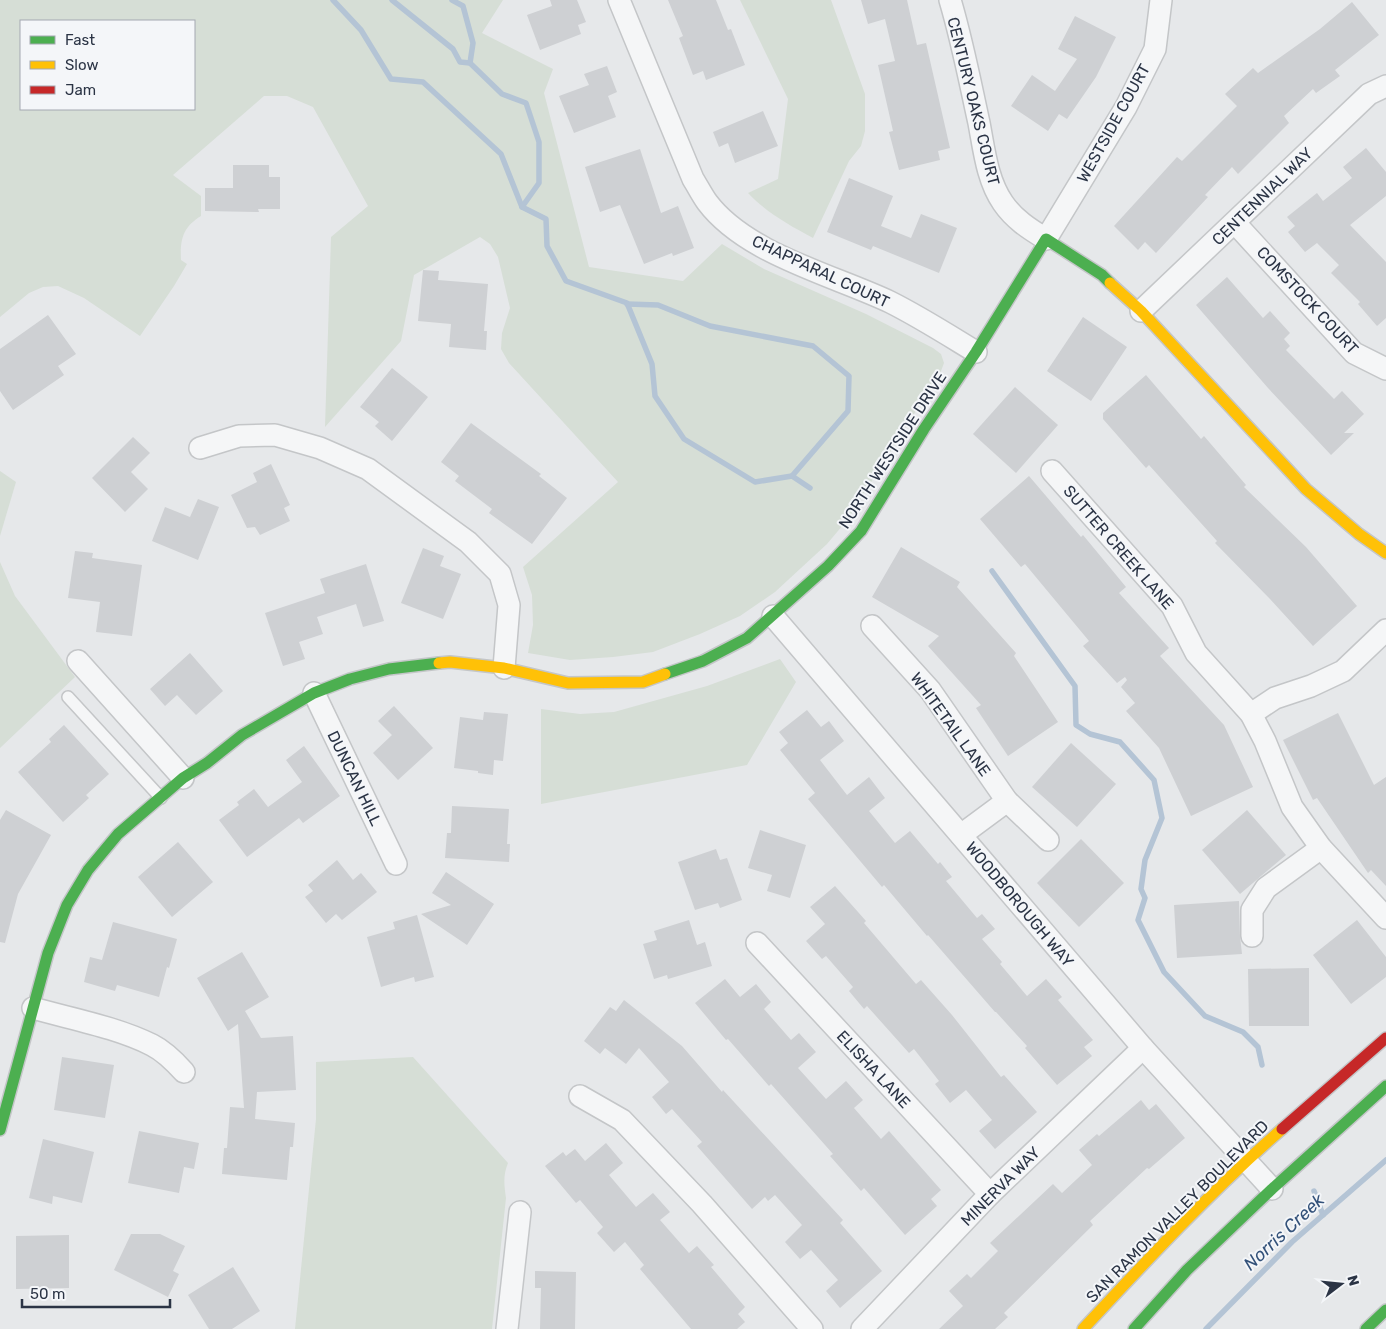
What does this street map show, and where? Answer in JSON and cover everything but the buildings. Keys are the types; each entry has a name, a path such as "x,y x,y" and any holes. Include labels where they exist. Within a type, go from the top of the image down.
{"main road":[{"name":"NORTH WESTSIDE DRIVE","path":"0,1130 48,953 56,929 76,888 102,852 118,834 183,778 207,763 242,735 314,693 350,679 389,670 450,662 504,668 568,683 643,682 703,661 746,638 828,566 861,531 1046,239"},
{"path":"1046,239 1102,275 1142,311 1306,489 1359,534 1386,553"},
{"name":"SAN RAMON VALLEY BOULEVARD","path":"1084,1329 1175,1231 1246,1160 1386,1038"},
{"path":"1134,1329 1187,1270 1272,1189 1386,1086"},
{"path":"1366,1329 1386,1310"}],"street":[{"name":"CHAPPARAL COURT","path":"618,0 693,179 707,202 725,221 770,251 889,302 923,319 976,352"},
{"name":"CENTURY OAKS COURT","path":"950,0 994,186 1002,202 1013,216 1024,226 1046,239"},
{"name":"WESTSIDE COURT","path":"1046,239 1126,107 1154,48 1161,0"},
{"name":"CENTENNIAL WAY","path":"1142,311 1369,94 1386,86"},
{"name":"COMSTOCK COURT","path":"1236,222 1354,353 1386,369"},
{"path":"200,448 239,436 276,435 320,448 368,469 468,542 500,574 509,605 504,668"},
{"name":"SUTTER CREEK LANE","path":"1052,471 1172,606 1196,652 1251,714 1266,741 1292,807 1321,848 1386,918"},
{"name":"WOODBOROUGH WAY","path":"773,616 1143,1048 1272,1189"},
{"name":"WHITETAIL LANE","path":"872,626 930,690 1007,801 1048,840"},
{"path":"1251,714 1275,698 1311,686 1343,671 1386,630"},
{"path":"78,661 183,778"},
{"name":"DUNCAN HILL","path":"314,693 396,864"},
{"path":"961,835 1007,801"},
{"path":"1252,936 1252,910 1266,888 1321,848"},
{"name":"ELISHA LANE","path":"757,944 990,1194"},
{"path":"33,1008 119,1032 153,1045 184,1072"},
{"name":"MINERVA WAY","path":"862,1329 990,1194 1143,1048"},
{"path":"580,1096 622,1120 702,1204 812,1329"},
{"path":"507,1329 520,1212"}],"lane":[{"path":"68,697 161,798"}],"shaded area":[{"path":"0,0 503,0 482,33 553,69 544,93 589,267 683,281 722,244 764,269 866,314 933,348 941,354 944,363 941,371 848,519 827,544 775,592 740,616 653,652 570,660 528,653 533,625 532,595 523,567 618,482 509,363 501,349 502,333 510,308 498,257 490,244 480,237 414,275 401,341 325,427 331,237 368,206 313,107 287,96 264,96 173,175 201,196 201,216 186,229 182,240 181,260 187,264 140,336 84,298 58,286 43,287 29,293 0,317"},
{"path":"740,0 831,0 865,94 865,131 861,146 849,161 813,238 771,213 748,193 778,179 788,99"},
{"path":"0,471 16,482 0,536"},
{"path":"0,562 15,596 75,677 0,748"},
{"path":"780,659 796,682 747,765 541,804 541,709 580,714 614,712 707,686"},
{"path":"413,1057 508,1163 504,1184 506,1198 492,1329 295,1329 316,1119 316,1062"}],"waterway":[{"path":"333,0 361,30 391,79 423,82 501,154 522,207 546,219 547,246 566,281 627,303 652,364 655,396 684,439 755,482 792,476 810,488"},
{"path":"392,0 453,49 460,62 470,63 502,94 526,103 539,142 539,183 522,207"},
{"path":"452,0 463,6 473,43 470,63"},
{"path":"627,304 658,305 710,326 813,346 849,376 848,411 792,476"},
{"path":"992,571 1075,686 1076,725 1090,734 1120,742 1154,780 1162,818 1145,860 1141,889 1145,898 1138,920 1164,972 1205,1016 1243,1032 1258,1047 1262,1065"},
{"name":"Norris Creek","path":"1206,1329 1292,1242 1386,1160"},
{"path":"1314,1191 1323,1215"}],"traffic: fast":[{"path":"665,674 703,661 747,638 828,566 861,531 1046,239 1102,275 1110,283"},
{"path":"0,1130 48,953 67,905 88,870 118,834 183,778 207,763 242,735 314,693 350,679 389,669 439,663"},
{"path":"1134,1329 1187,1270 1272,1189 1386,1086"},
{"path":"1366,1329 1386,1310"}],"traffic: slow":[{"path":"1110,283 1141,311 1306,489 1359,534 1386,553"},
{"path":"439,663 450,662 504,668 568,683 643,682 665,674"},
{"path":"1083,1329 1205,1201 1282,1129"}],"traffic: jam":[{"path":"1282,1129 1386,1038"}]}
